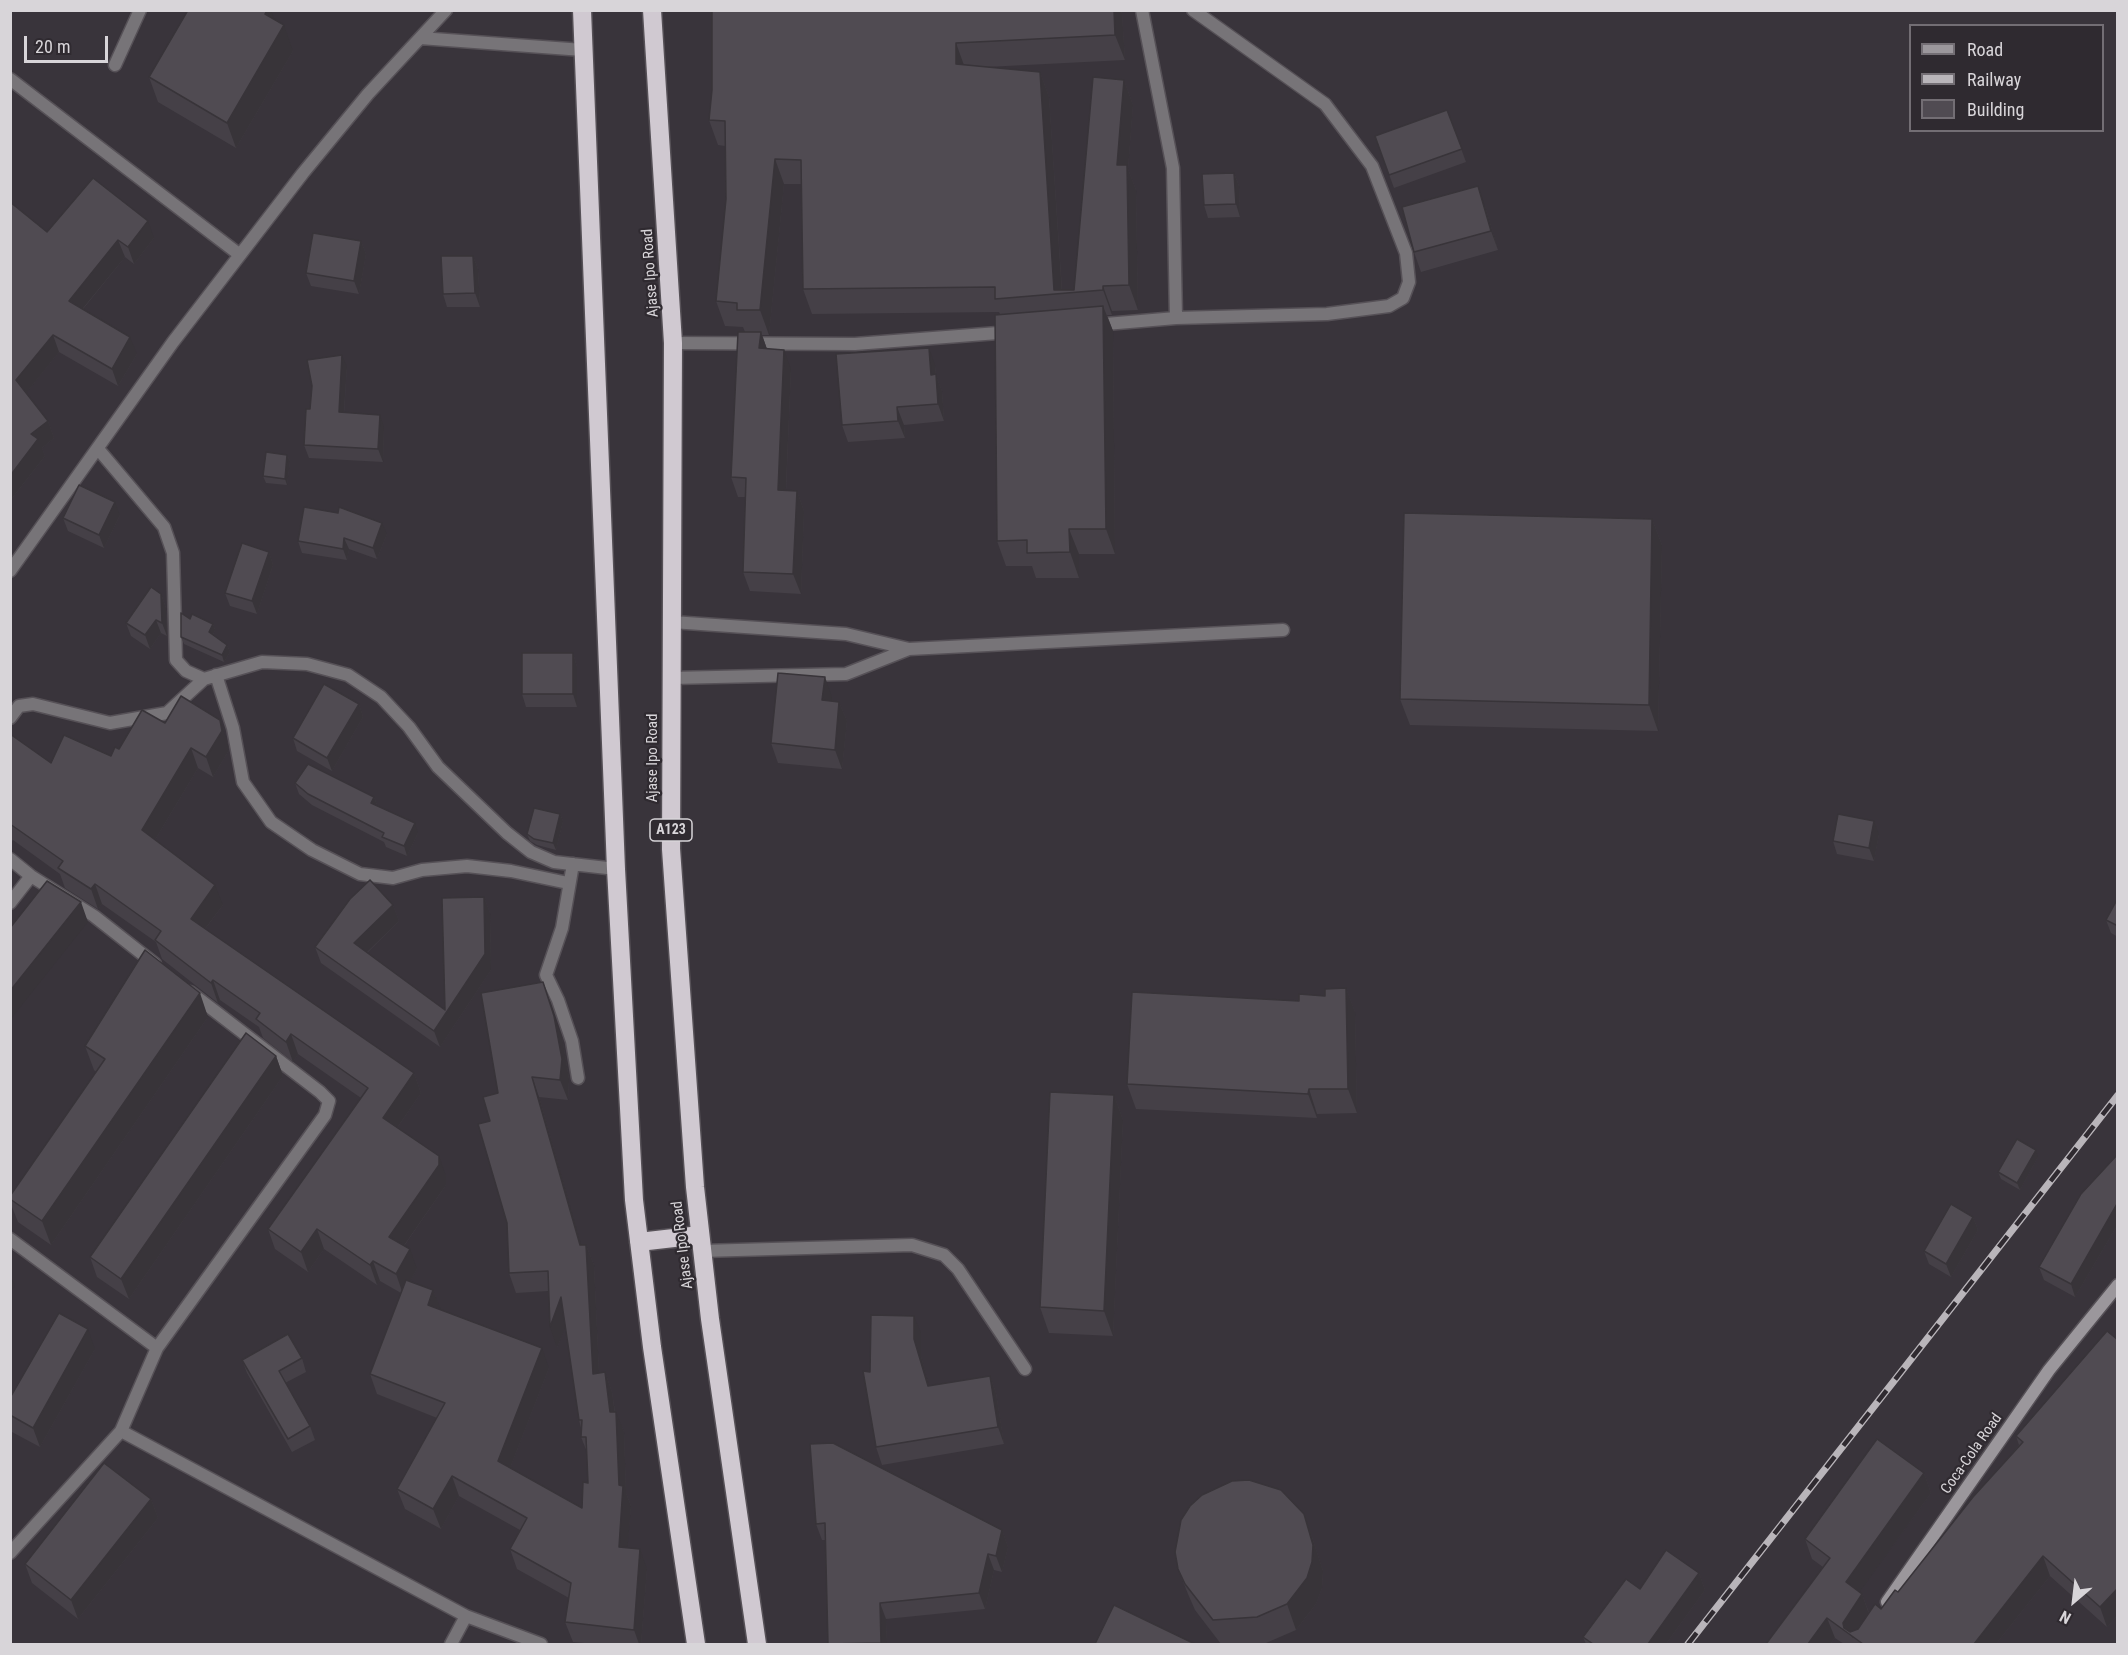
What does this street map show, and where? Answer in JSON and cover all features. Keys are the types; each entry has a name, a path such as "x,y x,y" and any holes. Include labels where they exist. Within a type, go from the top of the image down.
{"highway":[{"path":"582,10 623,1040 639,1242 696,1644"},
{"name":"Ajase Ipo Road","path":"652,10 673,343 671,849 701,1243 757,1644"},
{"path":"639,1242 701,1243"}],"street":[{"path":"115,65 140,10"},
{"path":"10,572 99,450 173,342 331,137 446,10"},
{"path":"1142,10 1173,168 1176,318"},
{"path":"1081,326 1176,318 1328,314 1389,306 1403,298 1409,282 1406,253 1372,166 1325,104 1193,10"},
{"path":"420,38 583,50"},
{"path":"10,79 240,255"},
{"path":"673,343 855,344 1022,331"},
{"path":"99,450 164,527 173,553 176,660 186,671 210,677"},
{"path":"672,622 846,634 909,649 1282,630"},
{"path":"672,678 846,674 909,649"},
{"path":"10,718 19,706 33,704 110,723 167,713 210,677 262,662 307,664 348,675 381,697 410,727 438,767 507,833 531,852 554,862 616,869"},
{"path":"210,677 232,728 243,782 271,822 312,850 360,874 393,878 422,870 467,866 511,871 568,884"},
{"path":"10,858 31,876 94,916 329,1101 325,1115 157,1348 121,1431 10,1553"},
{"path":"573,864 562,928 546,975 558,1000 572,1041 578,1078"},
{"path":"10,903 31,876"},
{"path":"10,1239 157,1348"},
{"path":"701,1243 912,1245 944,1255 958,1269 1025,1369"},
{"name":"Coca-Cola Road","path":"1878,1615 2049,1370 2118,1285"},
{"path":"121,1431 466,1616 541,1644"},
{"path":"451,1644 466,1616"}],"building":[{"path":"188,10 267,10 265,14 284,25 227,123 149,77"},
{"path":"712,10 1114,10 1115,35 956,43 956,64 1040,72 1054,290 1074,290 1093,77 1124,80 1117,165 1127,165 1129,285 1103,286 1103,290 995,299 995,287 803,289 801,160 775,159 760,310 737,310 737,303 716,301 726,199 725,121 709,120 712,90"},
{"path":"1447,110 1462,149 1389,175 1375,136"},
{"path":"1234,173 1236,204 1204,205 1202,174"},
{"path":"93,178 148,221 128,247 118,240 69,301 130,337 112,369 53,335 16,380 48,421 31,434 38,439 10,476 10,202 47,232"},
{"path":"1478,186 1491,231 1414,252 1402,207"},
{"path":"313,233 361,241 354,281 306,273"},
{"path":"441,256 473,256 475,293 443,294"},
{"path":"1103,306 1106,529 1069,529 1070,552 1027,553 1027,540 997,541 995,315"},
{"path":"738,332 761,332 759,348 784,350 778,490 797,491 793,574 743,572 746,478 731,477"},
{"path":"929,348 931,375 936,374 938,404 897,407 898,421 842,425 836,354"},
{"path":"342,355 339,412 380,415 378,449 304,445 306,409 310,409 312,386 307,360"},
{"path":"266,452 287,455 285,479 263,476"},
{"path":"79,485 115,502 99,535 63,518"},
{"path":"304,507 338,513 339,507 382,523 373,548 344,538 343,549 298,541"},
{"path":"1404,513 1652,519 1649,705 1400,699"},
{"path":"242,543 269,552 252,601 225,593"},
{"path":"151,587 161,594 162,623 156,620 145,635 126,623"},
{"path":"181,613 190,619 192,614 213,624 209,632 227,645 222,655 181,637"},
{"path":"522,653 573,653 573,694 522,694"},
{"path":"778,673 825,677 822,700 839,702 835,750 771,743"},
{"path":"324,684 359,704 327,758 293,738"},
{"path":"181,696 220,720 222,731 206,757 191,748 142,830 215,885 191,919 414,1073 383,1118 439,1156 439,1165 389,1237 410,1249 396,1274 373,1261 370,1265 317,1229 301,1252 268,1229 368,1088 291,1034 286,1042 256,1019 260,1013 213,980 211,983 155,940 161,931 95,884 91,889 58,868 63,861 10,824 10,734 51,763 64,735 111,756 115,747 119,749 142,710 165,723"},
{"path":"308,764 374,797 371,803 415,823 404,846 382,837 384,833 308,794 295,783"},
{"path":"534,808 560,814 553,843 534,839 527,834"},
{"path":"1838,814 1874,821 1869,848 1833,841"},
{"path":"370,880 393,905 354,943 445,1010 442,898 484,897 485,954 434,1031 315,947 350,899"},
{"path":"47,881 81,902 10,991 10,928"},
{"path":"2118,898 2118,926 2106,920"},
{"path":"145,950 200,993 42,1221 10,1199 10,1196 105,1059 85,1046"},
{"path":"543,982 554,1016 562,1059 560,1080 532,1077 580,1245 586,1245 593,1374 605,1372 610,1412 616,1412 619,1485 623,1486 619,1547 640,1549 634,1630 565,1622 571,1583 510,1549 527,1518 452,1476 433,1509 397,1489 445,1403 370,1374 406,1280 433,1290 428,1305 542,1348 498,1461 582,1508 583,1482 588,1483 586,1437 581,1437 582,1420 579,1420 561,1297 550,1327 548,1271 509,1273 507,1223 478,1124 490,1121 483,1097 498,1093 481,993"},
{"path":"1346,988 1348,1089 1309,1089 1308,1094 1127,1084 1132,992 1299,1001 1299,994 1325,996 1325,989"},
{"path":"246,1033 276,1056 121,1279 90,1257"},
{"path":"1050,1092 1114,1095 1104,1311 1040,1307"},
{"path":"2017,1139 2036,1150 2017,1183 1998,1172"},
{"path":"2118,1154 2118,1202 2071,1284 2039,1267 2081,1194"},
{"path":"1951,1204 1973,1217 1946,1264 1924,1251"},
{"path":"59,1313 88,1329 33,1428 10,1415 10,1398"},
{"path":"871,1315 914,1316 914,1339 928,1386 990,1376 998,1427 876,1447 863,1371 870,1372"},
{"path":"2107,1331 2118,1340 2118,1588 2100,1607 2043,1556 1974,1644 1863,1644 1827,1618 1808,1644 1766,1644 1830,1558 1805,1539 1877,1439 1924,1473 1846,1582 1862,1594 1843,1623 1844,1628 1850,1632 1858,1629 1875,1604 1881,1609 1895,1590 1898,1592 1973,1497 2023,1442 2016,1436"},
{"path":"288,1334 302,1358 279,1371 310,1426 288,1439 242,1360"},
{"path":"833,1443 1002,1530 996,1556 988,1554 979,1593 880,1603 881,1643 828,1644 825,1523 816,1524 810,1444"},
{"path":"104,1463 151,1499 71,1600 25,1564"},
{"path":"1249,1480 1281,1490 1304,1514 1313,1545 1312,1562 1307,1578 1287,1604 1257,1617 1213,1620 1185,1584 1178,1569 1175,1552 1181,1520 1190,1506 1202,1495 1232,1481"},
{"path":"1666,1550 1699,1573 1648,1644 1593,1644 1583,1637 1626,1579 1640,1589"},
{"path":"1114,1605 1195,1644 1095,1644"}],"railway":[{"path":"1688,1644 2118,1095"}]}
